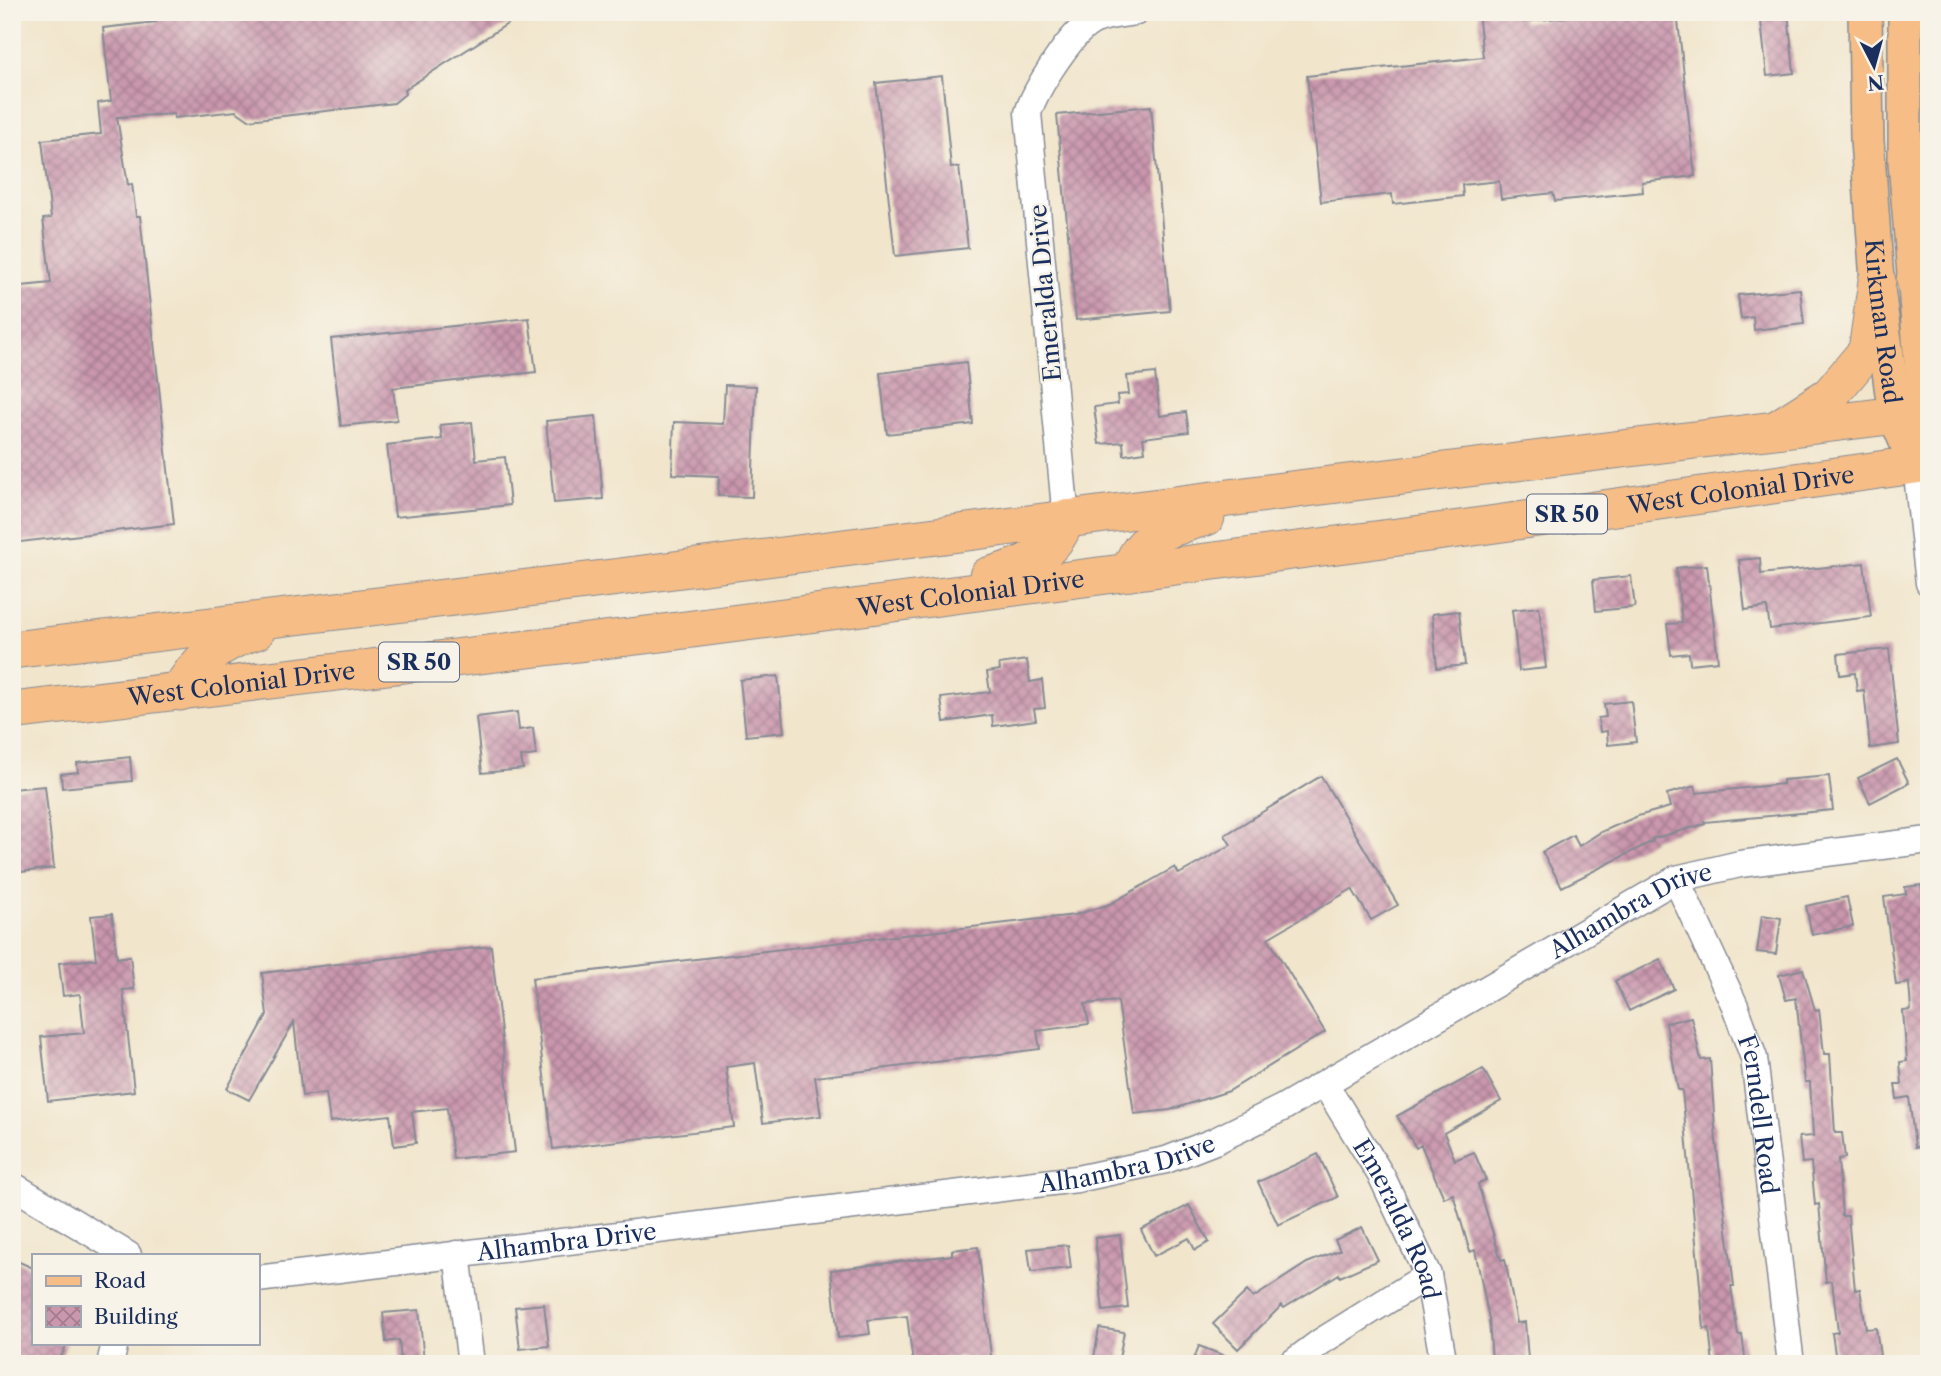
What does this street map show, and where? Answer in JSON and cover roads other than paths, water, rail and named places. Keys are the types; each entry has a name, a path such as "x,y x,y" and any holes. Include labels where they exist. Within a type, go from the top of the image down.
{"highway":[{"path":"1915,280 1929,315"},
{"path":"1770,432 1830,395 1853,372 1867,351 1877,281"},
{"name":"West Colonial Drive","path":"12,650 620,577 1298,489 1916,413"},
{"name":"West Colonial Drive","path":"12,711 900,602 1922,464"},
{"path":"1130,572 1142,545 1164,530 1298,489"},
{"path":"900,602 1028,565 1049,549 1066,519"},
{"path":"620,577 629,637"},
{"path":"180,692 190,672 208,654 242,635 310,614"}],"main road":[{"name":"Kirkman Road","path":"1865,12 1868,162 1877,281 1916,413"},
{"name":"Kirkman Road","path":"1905,12 1905,162 1915,280 1916,413 1922,464"}],"street":[{"name":"Emeralda Drive","path":"1066,519 1028,113 1034,93 1048,72 1091,22 1136,12"},
{"path":"1922,464 1929,583"},
{"name":"Alhambra Drive","path":"259,1279 1077,1179 1166,1160 1207,1144 1325,1083 1676,879 1740,864 1929,840"},
{"name":"Ferndell Road","path":"1676,879 1735,1006 1754,1058 1791,1364"},
{"name":"Emeralda Road","path":"1325,1083 1382,1177 1428,1275 1444,1364"},
{"path":"12,1185 126,1254"},
{"path":"457,1254 471,1364"},
{"path":"1291,1364 1428,1275"},
{"path":"110,1364 115,1344"}]}
